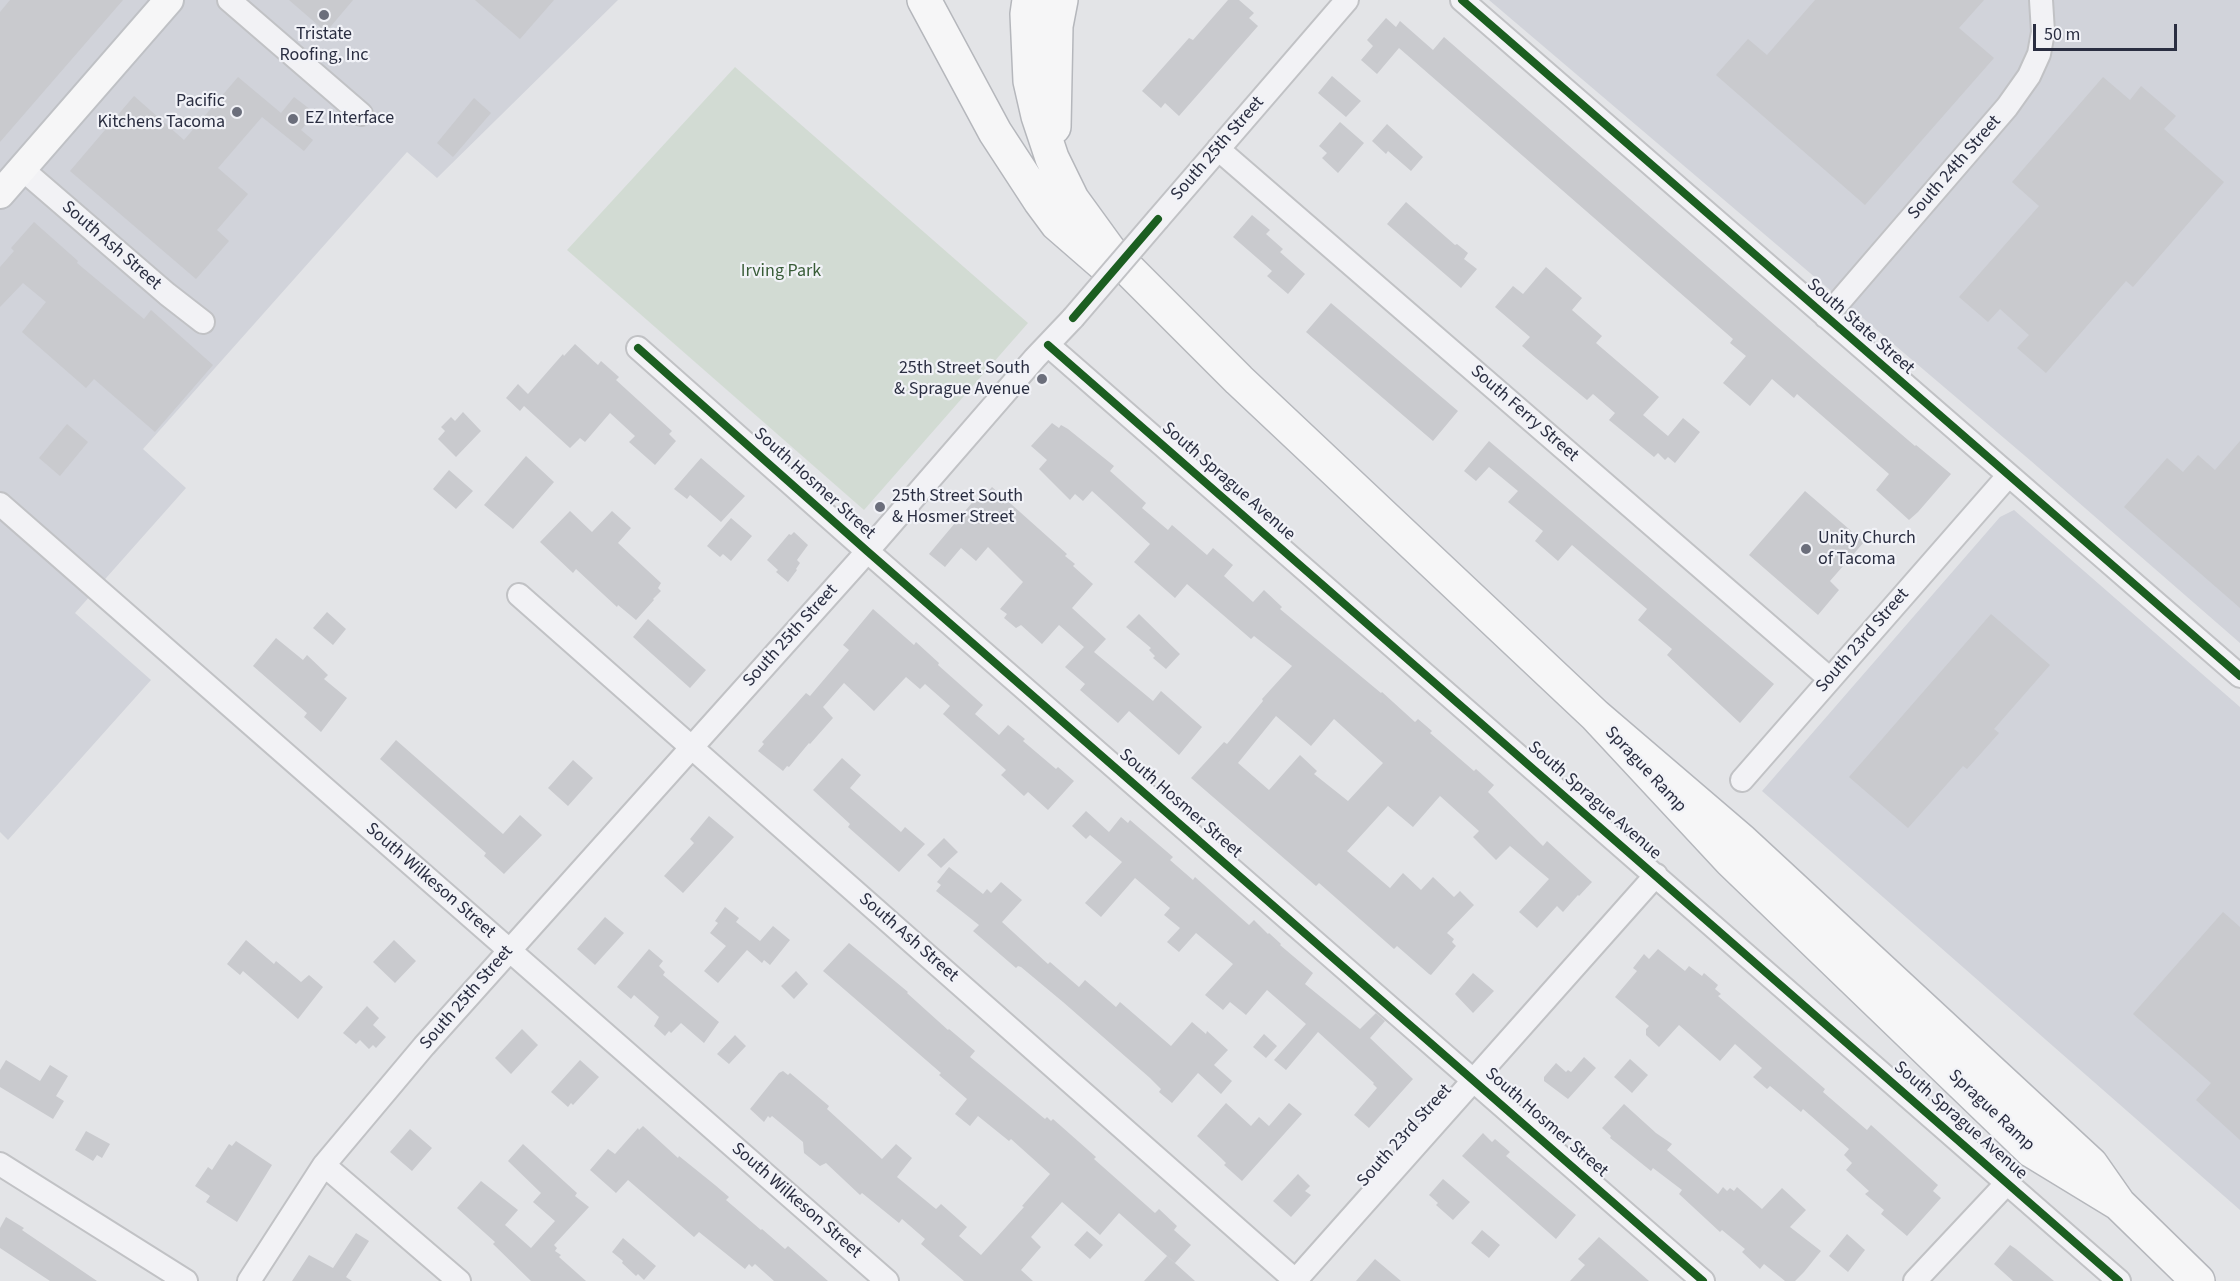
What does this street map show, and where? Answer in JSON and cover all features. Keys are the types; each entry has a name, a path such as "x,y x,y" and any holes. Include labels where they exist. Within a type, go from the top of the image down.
{"highway":[{"path":"924,0 995,132 1052,216 1093,258 1162,305"},
{"path":"1015,0 1028,47"},
{"path":"1029,0 1030,81 1038,116 1052,158 1072,199 1109,250 1162,305"},
{"path":"1061,0 1056,26 1054,131 1072,199"},
{"name":"Sprague Ramp","path":"1162,305 1596,716 1742,841 2091,1164 2119,1204 2198,1281"}],"main road":[{"path":"0,194 169,0"}],"street":[{"path":"229,0 361,114"},
{"name":"South 25th Street","path":"249,1281 324,1165 509,950 1073,318 1347,0"},
{"name":"South State Street","path":"1462,0 2240,676"},
{"name":"South 24th Street","path":"1826,317 2007,107 2029,76 2039,54 2043,32 2041,0"},
{"name":"South Ferry Street","path":"1218,149 1830,678"},
{"name":"South Ash Street","path":"22,168 167,294 203,322"},
{"name":"South Sprague Avenue","path":"1048,345 2119,1281"},
{"name":"South Hosmer Street","path":"638,348 1703,1281"},
{"name":"South 23rd Street","path":"1742,780 2008,476"},
{"name":"South Wilkeson Street","path":"0,504 887,1281"},
{"name":"South Ash Street","path":"519,595 1296,1281"},
{"name":"South 23rd Street","path":"1296,1281 1656,875"},
{"path":"0,1164 186,1281"},
{"path":"324,1165 459,1281"},
{"path":"1915,1281 2007,1183"}],"shaded area":[{"path":"0,0 618,0 437,178 407,152 143,449 186,488 75,613 151,680 8,840 0,832"},
{"path":"1489,0 2240,0 2240,643 2031,461"},
{"path":"2014,510 2240,707 2240,1210 1762,791 2000,517"}],"green space":[{"name":"Irving Park","path":"735,67 1028,323 864,510 567,250"}],"building":[{"path":"10,0 123,0 0,142 0,12"},
{"name":"Tristate Roofing, Inc","path":"289,0 353,0 326,32"},
{"path":"475,0 554,0 520,39"},
{"path":"1228,0 1239,0 1254,13 1249,18 1258,26 1179,116 1165,103 1161,108 1142,91 1189,38 1193,40"},
{"path":"1815,0 1984,0 1959,28 1994,58 1865,205 1716,75 1748,39 1767,55"},
{"path":"1386,18 1396,27 1400,21 1433,50 1444,37 1831,374 1951,474 1909,520 1876,490 1889,474 1797,394 1794,398 1772,379 1750,406 1723,383 1746,356 1730,343 1733,339 1399,48 1377,74 1361,60 1373,46 1367,40"},
{"path":"1332,76 1361,101 1346,117 1318,93"},
{"path":"238,77 281,113 294,97 315,113 301,130 313,140 304,151 262,117 218,168 248,194 217,230 229,241 196,279 70,171 134,96 184,140"},
{"path":"2103,77 2130,100 2141,86 2176,116 2164,129 2224,182 2133,287 2126,281 2046,373 2017,348 2029,335 2000,309 1988,322 1959,297 2039,206 2012,182"},
{"path":"474,98 491,113 453,157 437,143"},
{"path":"1340,122 1364,143 1338,173 1322,158 1327,153 1319,146"},
{"path":"1387,124 1423,157 1411,171 1388,151 1386,154 1372,141"},
{"path":"1406,202 1455,245 1457,244 1468,253 1464,259 1477,269 1461,288 1387,224"},
{"path":"1252,215 1270,230 1266,234 1283,249 1280,252 1305,274 1288,294 1267,276 1272,271 1233,237"},
{"path":"34,222 78,261 77,263 144,319 151,310 213,365 155,432 94,379 86,388 22,332 46,302 23,283 0,307 0,267 14,251 11,248"},
{"path":"1546,267 1582,298 1572,310 1602,336 1596,343 1659,397 1643,415 1668,436 1683,418 1700,432 1675,463 1668,457 1665,460 1658,453 1654,457 1609,420 1615,413 1593,394 1587,400 1522,346 1530,337 1495,307 1513,286 1523,294"},
{"path":"1331,303 1458,411 1433,441 1306,332"},
{"path":"575,344 598,365 601,361 619,377 616,380 672,431 669,434 676,441 655,465 629,442 635,436 610,413 585,442 580,438 570,448 524,406 520,411 506,398 518,384 528,394 563,354 564,356"},
{"path":"463,412 481,431 456,457 438,439 445,431 441,427 451,417 455,421"},
{"path":"1052,423 1059,428 1061,425 1068,429 1114,466 1110,471 1146,503 1142,508 1168,530 1172,525 1207,555 1213,548 1233,565 1224,576 1253,602 1264,590 1282,607 1280,609 1382,692 1415,722 1418,719 1432,731 1430,733 1494,785 1488,792 1543,846 1547,841 1592,882 1563,912 1557,906 1537,928 1519,912 1549,879 1510,846 1496,860 1473,837 1479,831 1440,796 1413,827 1388,806 1347,851 1390,888 1403,873 1421,890 1433,877 1454,897 1460,891 1474,905 1447,933 1454,939 1452,942 1456,946 1431,975 1397,946 1394,949 1319,883 1316,886 1191,778 1224,742 1227,744 1263,701 1262,699 1292,666 1254,636 1251,639 1187,584 1175,598 1134,562 1150,544 1092,491 1083,501 1075,494 1070,500 1039,469 1047,460 1031,446","holes":["1276,716 1311,746 1334,719 1383,763 1348,801 1314,774 1317,771 1300,755 1269,790 1238,763"]},
{"path":"67,424 88,442 60,476 39,458"},
{"path":"1489,441 1774,684 1740,723 1667,655 1672,649 1638,620 1647,609 1572,545 1558,561 1535,541 1543,531 1508,502 1518,491 1489,467 1476,481 1464,471"},
{"path":"2240,441 2240,608 2124,507 2167,458 2183,472 2198,455 2215,470"},
{"path":"526,456 554,482 513,529 484,505"},
{"path":"701,458 745,496 721,522 690,495 687,499 674,489"},
{"path":"449,470 473,491 456,509 433,489"},
{"path":"992,487 1067,554 1065,556 1075,564 1073,566 1093,584 1072,608 1106,639 1094,652 1153,701 1161,691 1202,727 1179,755 1129,711 1118,723 1080,690 1085,684 1065,667 1084,647 1059,625 1042,644 1021,625 1016,628 1004,618 1007,614 1000,609 1023,582 988,547 976,561 961,548 945,567 929,554 976,498 980,501"},
{"name":"Unity Church of Tacoma","path":"1805,491 1864,542 1830,581 1839,590 1818,615 1749,555"},
{"path":"570,511 592,532 612,511 631,528 618,543 661,583 658,588 661,591 636,620 618,605 617,607 576,569 573,573 540,542"},
{"path":"731,518 752,536 731,561 723,554 720,557 707,546"},
{"path":"794,532 808,545 797,560 800,563 788,582 767,560 789,534"},
{"path":"873,609 914,645 916,642 983,705 975,714 999,735 1008,725 1056,769 1058,767 1074,781 1048,810 1028,792 1024,796 1001,775 1006,770 943,714 950,706 925,684 920,689 906,677 874,711 844,683 823,707 833,718 783,771 758,751 764,744 762,742 806,693 810,696 849,650 843,645"},
{"path":"327,612 346,629 333,645 313,628"},
{"path":"1139,614 1180,654 1166,669 1153,658 1155,656 1149,650 1151,648 1126,627"},
{"path":"1991,614 2050,665 1994,729 1999,733 1967,769 1963,766 1908,828 1849,777"},
{"path":"648,619 706,670 690,688 633,637"},
{"path":"276,638 303,660 307,655 328,675 324,679 347,698 321,732 304,717 307,713 253,666"},
{"path":"396,740 503,834 520,815 542,835 504,874 484,856 486,853 380,759"},
{"path":"842,758 861,775 850,788 901,832 905,827 925,844 899,872 848,827 850,824 813,790"},
{"path":"573,760 593,778 568,806 548,788"},
{"path":"1086,811 1109,832 1121,817 1128,823 1130,820 1173,857 1170,860 1193,880 1195,877 1249,925 1254,920 1269,933 1313,973 1305,984 1360,1029 1376,1013 1385,1021 1370,1038 1413,1079 1369,1128 1354,1115 1377,1088 1374,1083 1318,1032 1286,1070 1274,1060 1306,1024 1267,990 1246,1015 1230,1002 1223,1010 1205,995 1233,964 1196,933 1179,952 1167,942 1180,928 1164,915 1170,908 1135,878 1101,917 1085,903 1122,862 1090,835 1086,839 1072,826"},
{"path":"709,816 734,837 683,893 664,876 694,843 690,839"},
{"path":"944,838 958,852 941,868 927,855"},
{"path":"949,867 983,894 987,889 991,893 1001,882 1022,900 1002,922 1048,964 1050,962 1079,987 1085,980 1116,1007 1120,1002 1171,1046 1192,1022 1206,1034 1207,1031 1228,1050 1214,1065 1232,1081 1221,1094 1198,1073 1172,1103 1159,1092 1161,1089 1150,1078 1063,1002 1021,967 1016,968 973,931 979,925 936,891 941,885 937,882"},
{"path":"725,907 739,918 736,922 760,941 773,926 790,940 770,965 764,960 762,963 747,950 718,983 704,971 726,946 710,933 718,923 715,921"},
{"path":"2223,912 2240,927 2240,1140 2196,1100 2211,1083 2133,1014"},
{"path":"605,917 624,933 595,965 577,949"},
{"path":"246,940 274,964 276,961 301,982 309,975 323,987 298,1019 243,971 240,975 227,964"},
{"path":"394,940 416,961 395,983 373,962"},
{"path":"849,943 975,1051 970,1057 1045,1119 1047,1117 1051,1121 1053,1119 1155,1213 1159,1209 1177,1226 1174,1230 1191,1245 1175,1263 1119,1213 1100,1235 1062,1202 1031,1237 1041,1247 1021,1270 1033,1281 964,1281 921,1244 925,1239 902,1219 899,1223 862,1193 860,1195 826,1163 820,1166 804,1153 803,1142 772,1116 770,1118 768,1116 764,1122 750,1109 779,1073 783,1071 788,1075 790,1073 829,1106 827,1109 882,1159 896,1144 912,1158 897,1177 936,1209 941,1204 967,1227 959,1236 981,1255 1050,1174 1011,1139 1009,1141 978,1116 970,1126 955,1114 967,1099 939,1075 941,1073 823,971"},
{"path":"649,949 663,961 659,966 665,972 663,975 719,1022 704,1043 681,1023 665,1036 654,1026 659,1017 634,995 631,999 617,987"},
{"path":"1658,949 1685,971 1689,966 1702,976 1704,973 1718,985 1715,989 1721,994 1718,996 1825,1089 1823,1092 1867,1130 1871,1125 1938,1185 1933,1191 1941,1198 1907,1236 1881,1214 1884,1210 1865,1194 1869,1191 1846,1170 1852,1163 1844,1155 1849,1149 1803,1109 1801,1112 1770,1086 1767,1089 1753,1077 1762,1068 1735,1044 1720,1061 1679,1025 1659,1047 1646,1035 1646,1029 1649,1026 1615,997 1637,971 1633,968 1644,954 1649,959"},
{"path":"796,971 808,984 794,999 781,986"},
{"path":"1473,973 1494,991 1473,1013 1455,994"},
{"path":"367,1006 379,1018 373,1025 386,1037 376,1048 373,1045 369,1049 360,1040 356,1044 343,1033"},
{"path":"522,1029 538,1045 511,1074 495,1058"},
{"path":"1264,1034 1277,1046 1266,1058 1253,1047"},
{"path":"735,1035 746,1046 729,1064 717,1054"},
{"path":"1584,1057 1596,1068 1568,1099 1544,1081 1544,1077 1556,1063 1566,1072 1568,1070 1571,1072"},
{"path":"1630,1059 1648,1075 1632,1093 1614,1077"},
{"path":"6,1060 40,1081 50,1065 68,1076 56,1096 64,1101 53,1119 0,1087 0,1070"},
{"path":"580,1060 599,1077 573,1105 571,1103 568,1107 551,1092"},
{"path":"1226,1103 1251,1126 1259,1117 1269,1126 1289,1103 1302,1114 1242,1181 1197,1136"},
{"path":"1624,1104 1672,1144 1667,1150 1718,1194 1723,1187 1727,1191 1730,1188 1734,1191 1737,1187 1762,1209 1782,1188 1806,1210 1790,1227 1821,1251 1804,1272 1795,1281 1785,1281 1764,1264 1760,1269 1742,1252 1745,1249 1722,1230 1720,1232 1679,1194 1682,1190 1653,1168 1651,1171 1610,1138 1611,1136 1602,1128"},
{"path":"643,1126 678,1158 679,1156 729,1197 726,1200 761,1230 785,1249 788,1246 828,1281 774,1281 755,1264 752,1267 749,1264 745,1269 699,1232 694,1237 628,1180 616,1193 590,1170 608,1149 615,1154 638,1128 639,1130"},
{"path":"410,1129 432,1148 412,1171 390,1152"},
{"path":"86,1131 110,1144 102,1158 97,1155 93,1161 75,1150"},
{"path":"1483,1133 1492,1142 1495,1139 1510,1152 1506,1156 1576,1215 1556,1239 1462,1156"},
{"path":"236,1141 272,1165 237,1222 206,1202 210,1196 195,1186 208,1167 212,1170 229,1144 232,1146"},
{"path":"523,1144 577,1193 575,1196 589,1207 554,1245 557,1248 555,1251 561,1255 559,1257 586,1281 531,1281 493,1244 495,1242 457,1208 481,1181 518,1210 505,1225 531,1248 555,1221 533,1202 541,1193 508,1161"},
{"path":"1298,1174 1310,1186 1305,1191 1311,1195 1291,1217 1273,1201"},
{"path":"1443,1179 1470,1202 1453,1220 1436,1205 1438,1203 1429,1195"},
{"path":"6,1217 97,1281 50,1281 0,1248 0,1228"},
{"path":"1482,1230 1500,1245 1489,1258 1471,1243"},
{"path":"1087,1231 1103,1245 1090,1259 1074,1245"},
{"path":"356,1233 369,1241 346,1277 352,1281 292,1281 309,1255 333,1268"},
{"path":"1847,1234 1865,1250 1848,1272 1829,1256"},
{"path":"1599,1237 1649,1281 1570,1281 1585,1265 1578,1259"},
{"path":"623,1238 656,1266 644,1280 638,1274 636,1276 612,1252"},
{"path":"2010,1245 2054,1281 2013,1281 1994,1264"},
{"path":"1167,1256 1195,1281 1144,1281"},
{"path":"1375,1259 1401,1281 1356,1281"}],"cycle path":[{"path":"1462,0 2240,676"},
{"path":"1073,318 1158,219"},
{"path":"1048,345 2119,1281"},
{"path":"638,348 1703,1281"}],"place":[{"name":"Tristate Roofing, Inc","path":"324,15"},
{"name":"Pacific Kitchens Tacoma","path":"237,112"},
{"name":"EZ Interface","path":"293,119"},
{"name":"25th Street South & Sprague Avenue","path":"1042,379"},
{"name":"25th Street South & Hosmer Street","path":"880,507"},
{"name":"Unity Church of Tacoma","path":"1806,549"}]}
